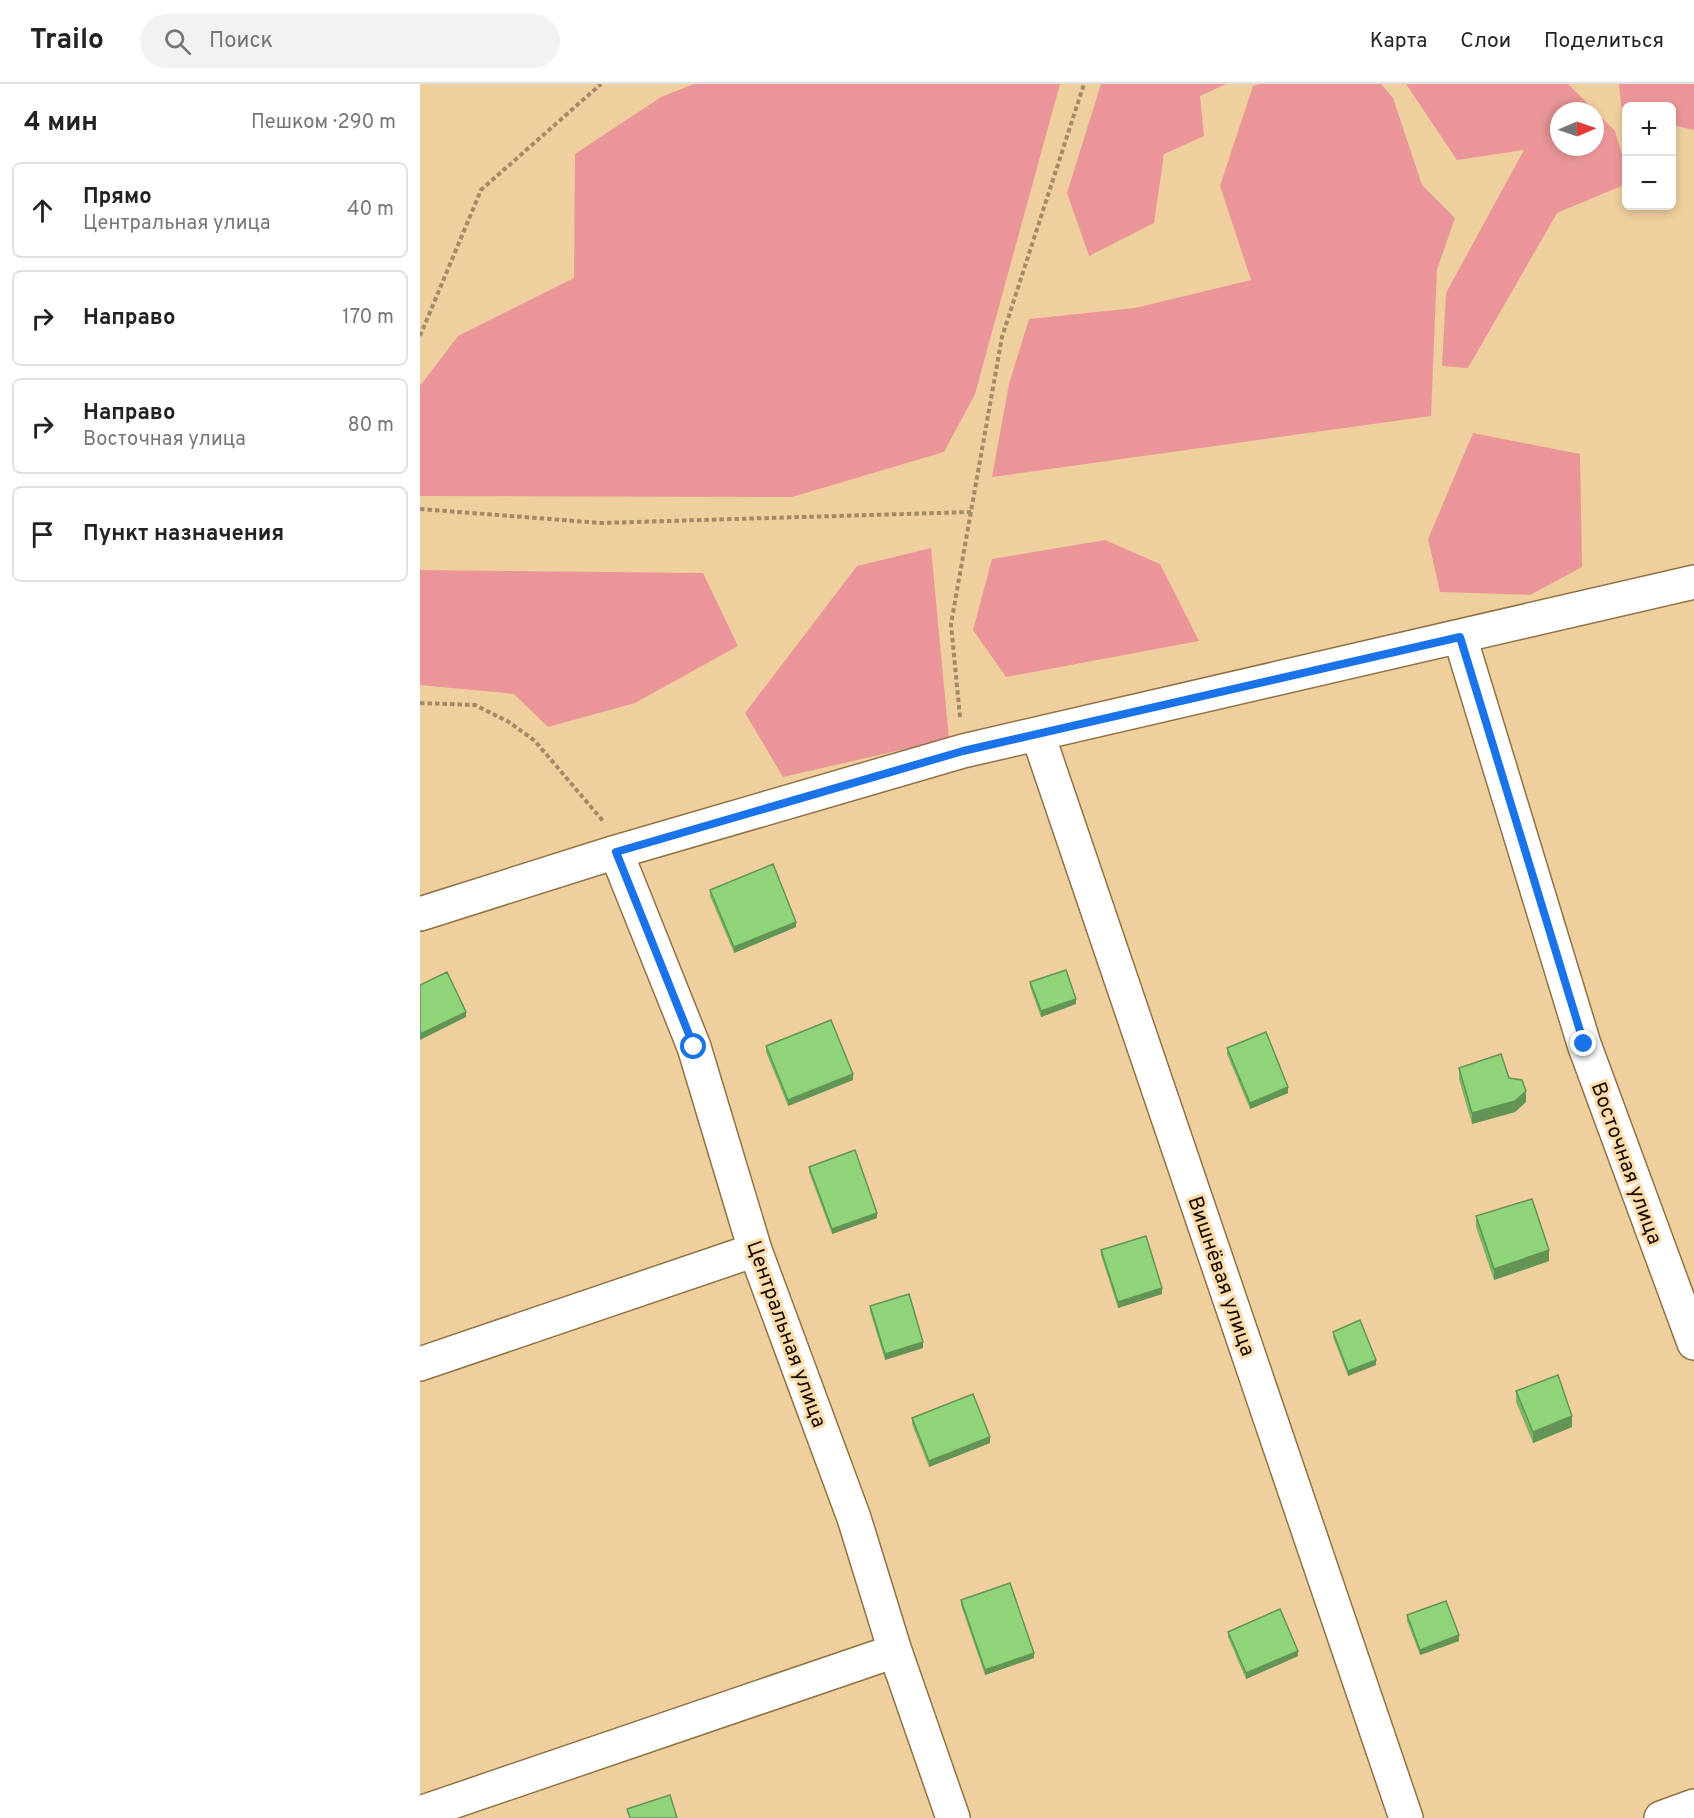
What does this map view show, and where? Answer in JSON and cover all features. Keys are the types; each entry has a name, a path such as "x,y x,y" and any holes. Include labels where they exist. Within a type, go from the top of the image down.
{"street":[{"path":"420,914 616,852 963,751 1694,582"},
{"name":"Восточная улица","path":"1460,637 1584,1044 1694,1343"},
{"name":"Вишнёвая улица","path":"1038,735 1406,1818"},
{"name":"Центральная улица","path":"616,852 694,1047 755,1250 854,1518 895,1651 953,1818"},
{"path":"420,1364 755,1250"},
{"path":"420,1813 895,1651"},
{"path":"1661,1818 1694,1806"}],"path":[{"path":"420,336 481,190 601,84"},
{"path":"963,751 951,624 1002,338 1084,84"},
{"path":"420,509 601,523 971,512"},
{"path":"420,704 475,705 509,722 535,741 603,821 616,852"}],"shaded area":[{"path":"694,84 1060,84 975,394 944,452 792,497 420,496 420,386 458,336 574,278 575,154 661,97"},
{"path":"1101,84 1226,84 1200,96 1204,136 1164,154 1154,223 1089,256 1067,193"},
{"path":"1260,84 1381,84 1393,98 1422,185 1455,218 1437,270 1431,416 992,477 1009,384 1029,319 1135,308 1251,280 1220,186 1253,86"},
{"path":"1406,84 1568,84 1586,102 1550,102 1550,156 1604,156 1604,120 1615,131 1622,155 1622,186 1557,213 1468,368 1442,366 1446,293 1524,150 1457,160"},
{"path":"1619,84 1694,84 1694,130 1676,126 1676,102 1622,102 1622,114"},
{"path":"1473,433 1580,454 1582,567 1530,595 1440,592 1428,539"},
{"path":"1105,540 1160,564 1199,641 1006,677 973,630 992,559"},
{"path":"931,548 949,739 783,777 745,713 857,566"},
{"path":"420,570 703,573 738,646 635,703 548,727 514,694 420,685"}],"building":[{"path":"773,864 796,922 734,947 710,890"},
{"path":"1066,970 1076,999 1041,1011 1030,982"},
{"path":"447,972 466,1012 420,1034 420,985"},
{"path":"831,1020 853,1074 788,1100 766,1046"},
{"path":"1266,1032 1288,1087 1250,1103 1227,1048"},
{"path":"1501,1054 1509,1078 1522,1080 1526,1091 1515,1101 1472,1113 1459,1068"},
{"path":"855,1150 877,1213 832,1229 809,1167"},
{"path":"1532,1199 1549,1250 1494,1269 1476,1216"},
{"path":"1146,1236 1162,1288 1118,1302 1101,1250"},
{"path":"909,1294 923,1342 885,1354 870,1306"},
{"path":"1360,1320 1376,1360 1348,1371 1333,1332"},
{"path":"1558,1375 1572,1416 1533,1432 1516,1391"},
{"path":"973,1394 990,1437 929,1461 912,1418"},
{"path":"1010,1583 1034,1653 985,1670 961,1600"},
{"path":"1446,1601 1459,1635 1420,1650 1407,1615"},
{"path":"1280,1609 1298,1651 1246,1673 1228,1632"},
{"path":"670,1795 677,1818 630,1818 627,1809"}],"route":[{"path":"694,1047 616,852 963,751 1460,637 1584,1044"}]}
